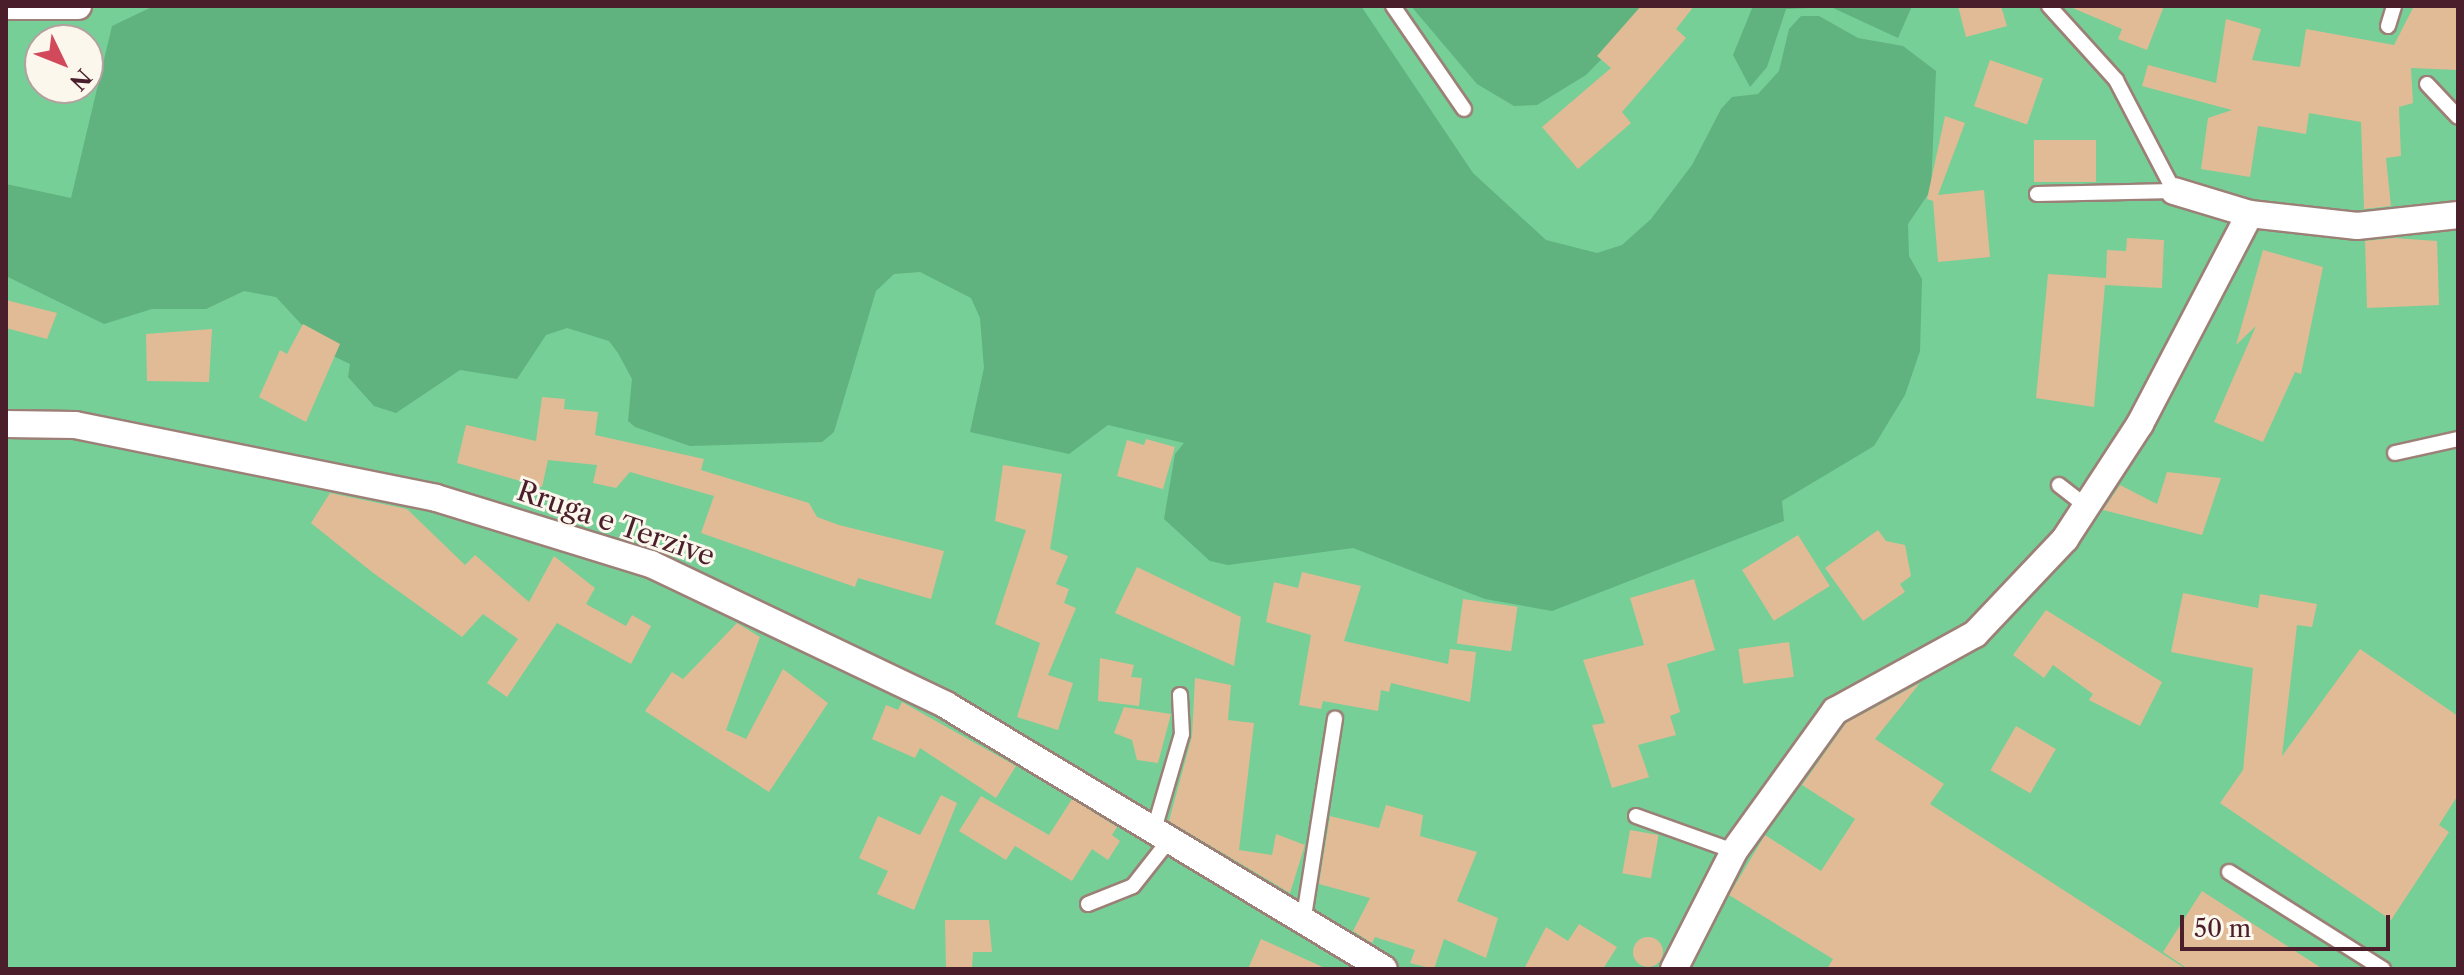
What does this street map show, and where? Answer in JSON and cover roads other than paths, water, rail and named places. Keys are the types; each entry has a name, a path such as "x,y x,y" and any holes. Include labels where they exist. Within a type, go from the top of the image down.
{"street":[{"path":"9,6 78,6"},
{"path":"2174,191 2250,214 2357,226 2458,215"},
{"path":"1674,969 1734,851 1835,711 1975,634 2088,508 2250,214"},
{"name":"Rruga e Terzive","path":"6,424 75,425 436,498 651,564 946,705 1159,839 1302,925 1384,969"}],"lane":[{"path":"1393,6 1464,109"},
{"path":"2037,194 2174,191 2125,94 2049,6"},
{"path":"2388,26 2394,6"},
{"path":"2427,84 2458,117"},
{"path":"2395,453 2458,439"},
{"path":"2059,485 2088,508"},
{"path":"1088,904 1133,886 1159,839 1182,734 1180,695"},
{"path":"1302,925 1335,718"},
{"path":"1636,816 1734,851"},
{"path":"2229,872 2383,969"}]}
